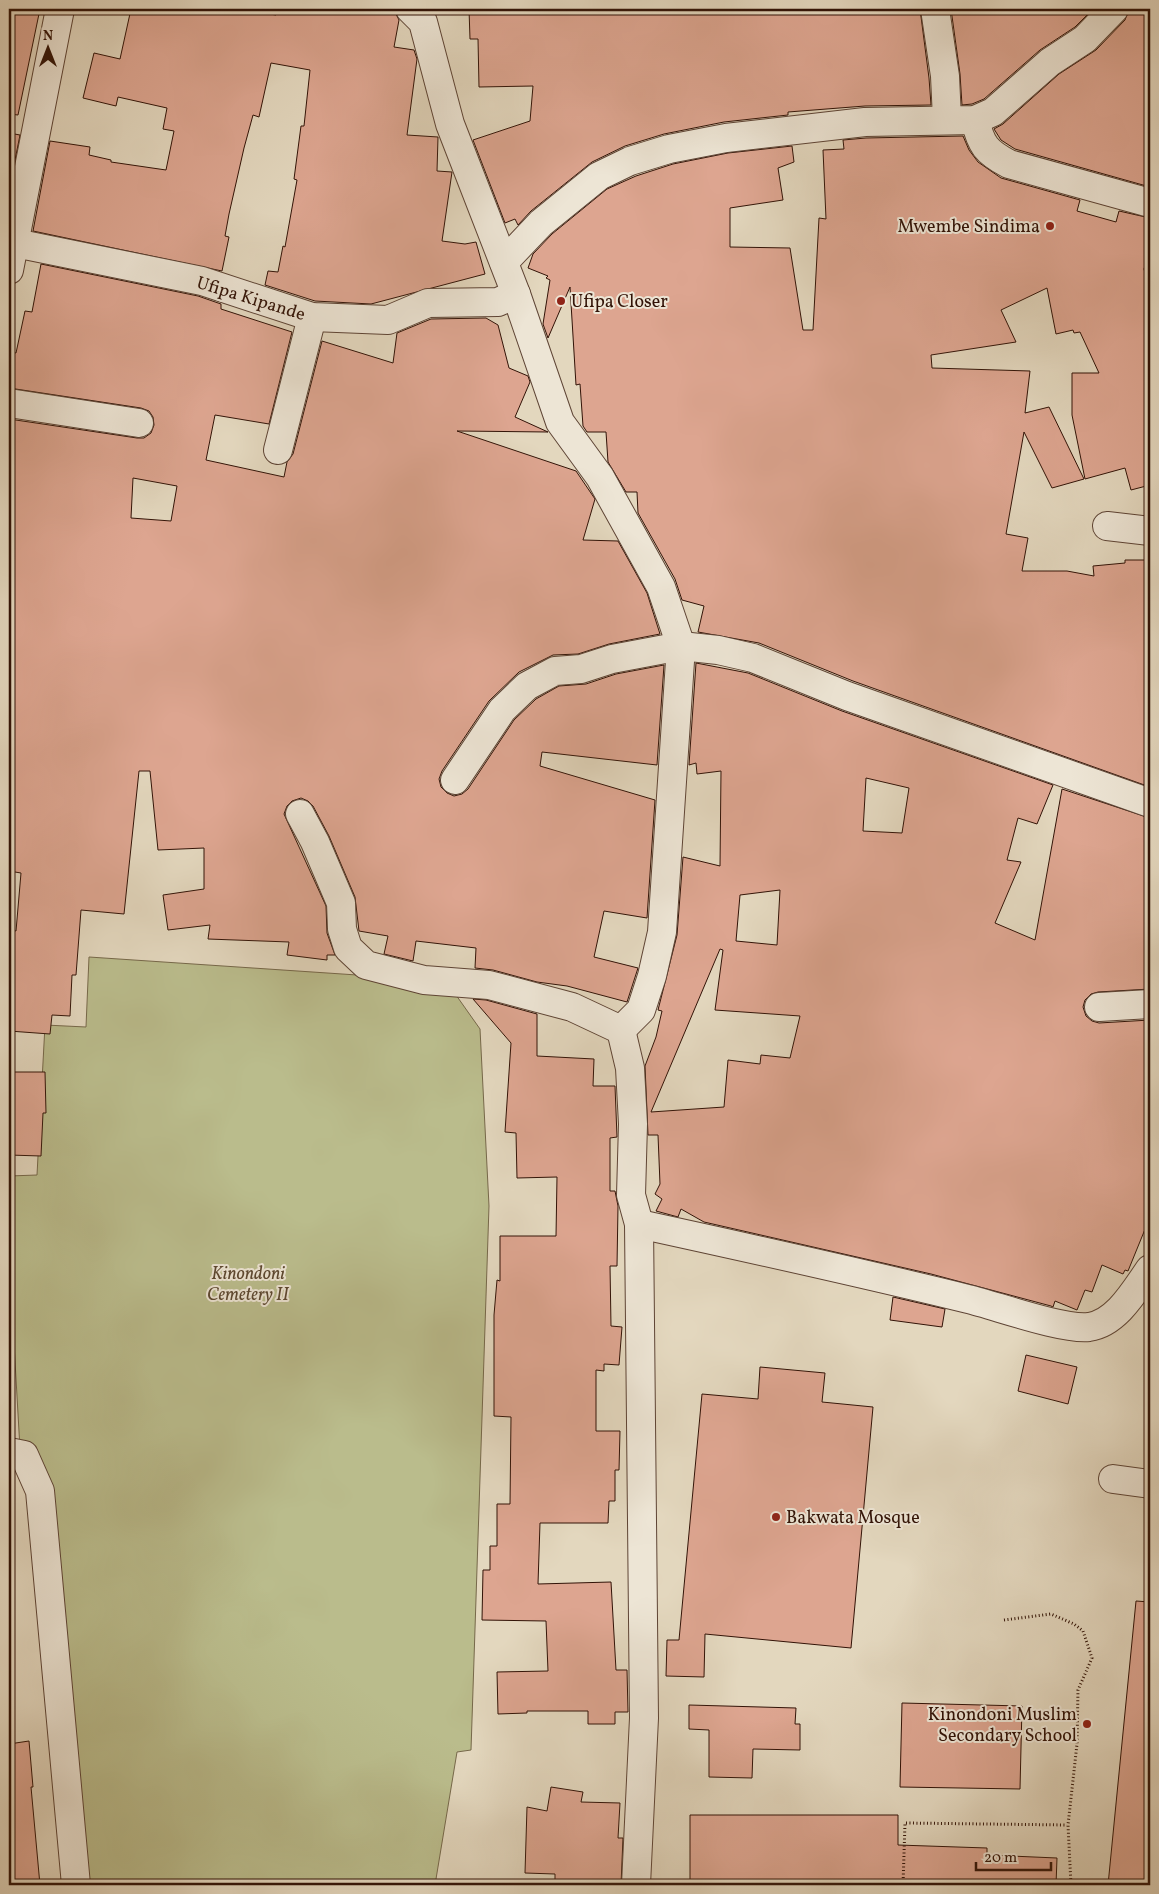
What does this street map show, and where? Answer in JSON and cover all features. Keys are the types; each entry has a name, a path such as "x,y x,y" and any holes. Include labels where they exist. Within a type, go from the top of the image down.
{"street":[{"path":"9,270 60,9"},
{"path":"410,9 423,22 450,124 516,294 560,422 600,476 661,587 682,646 662,932 652,976 641,1010 621,1030"},
{"path":"935,9 944,76 947,120"},
{"path":"504,262 560,206 599,176 630,161 669,149 726,138 865,122 975,120 993,112 1050,62 1084,39 1114,9"},
{"path":"975,120 979,136 991,154 1009,164 1150,203"},
{"name":"Ufipa Kipande","path":"15,243 202,281 312,317 388,320 428,303 498,302 516,294"},
{"path":"278,450 312,317"},
{"path":"9,403 139,423"},
{"path":"1107,526 1150,531"},
{"path":"455,780 502,710 526,686 555,672 581,669 612,659 682,646 718,650 752,658 847,696 1150,803"},
{"path":"300,814 315,842 341,903 342,929 348,948 366,965 424,980 489,985 572,1007 621,1030"},
{"path":"1099,1007 1150,1004"},
{"path":"621,1030 630,1068 632,1114 631,1195 639,1224 644,1718 636,1885"},
{"path":"639,1224 965,1298 1068,1326 1088,1327 1101,1324 1125,1304 1150,1269"},
{"path":"9,1452 24,1456 40,1491 76,1885"},
{"path":"1113,1479 1150,1484"}],"path":[{"path":"1004,1620 1051,1614 1058,1617 1083,1631 1092,1658 1078,1690 1077,1744 1068,1825 1071,1885"},
{"path":"903,1885 906,1823 1068,1825"}],"green space":[{"name":"Kinondoni Cemetery II","path":"89,957 357,975 456,995 480,1029 489,1206 471,1750 457,1752 435,1885 81,1885 42,1473 20,1449 9,1255 9,1176 37,1175 45,1025 86,1027"}],"building":[{"path":"9,9 40,9 18,115 9,114"},
{"path":"131,9 239,9 276,15 277,9 379,9 395,12 399,20 394,47 414,50 417,59 407,135 438,137 437,171 452,172 442,241 465,244 476,242 485,274 371,304 315,301 265,285 268,271 278,272 283,246 285,247 297,180 294,179 301,126 304,126 310,70 271,63 259,117 253,115 244,148 225,236 229,237 222,271 33,231 50,141 90,147 89,155 111,160 111,162 166,170 174,131 163,129 167,108 118,97 116,106 83,98 94,53 120,59"},
{"path":"469,9 689,9 690,13 723,9 920,9 931,105 865,106 788,112 788,115 724,122 664,134 625,146 592,162 531,211 518,225 515,219 505,223 473,140 530,121 533,86 479,87 478,39 470,39"},
{"path":"951,9 1093,9 1075,27 1040,50 984,99 972,104 962,105 960,74"},
{"path":"1129,9 1150,9 1150,187 1015,149 1001,140 994,129 1003,124 1059,74 1096,50 1125,20"},
{"path":"9,133 20,135 9,190"},
{"path":"963,136 969,150 978,162 1001,178 1080,200 1077,211 1116,222 1119,211 1150,218 1150,249 1144,269 1150,292 1150,485 1131,490 1125,468 1085,479 1072,415 1072,373 1099,373 1080,332 1074,333 1073,330 1056,334 1047,288 1001,310 1016,342 931,355 932,368 1030,371 1025,413 1049,407 1084,479 1052,488 1024,432 1006,534 1028,538 1022,571 1067,571 1094,576 1093,566 1125,563 1125,560 1150,560 1150,787 853,681 759,643 698,632 704,606 682,600 675,579 638,513 637,492 626,492 608,462 606,432 587,432 583,426 580,384 576,385 570,287 548,338 543,324 550,280 546,278 548,276 528,268 533,254 552,234 607,189 636,176 673,164 728,153 792,146 794,162 778,168 783,200 730,208 730,247 790,248 803,330 813,330 819,218 826,219 823,150 844,149 843,140"},
{"path":"41,264 198,296 221,304 221,309 292,332 269,424 215,415 206,460 284,477 287,462 293,454 322,341 393,363 397,333 431,319 486,318 498,325 509,368 528,376 530,382 515,417 548,432 457,431 576,471 595,499 583,540 618,541 647,593 660,634 609,644 578,654 553,655 519,672 489,701 442,771 439,779 441,787 447,793 454,796 462,794 468,789 514,720 536,699 559,686 586,684 616,674 664,665 657,765 542,752 540,766 655,800 647,918 604,911 594,957 638,968 627,1002 567,986 537,982 493,970 475,968 476,948 416,941 413,961 384,954 388,936 359,931 355,897 329,836 313,806 301,798 292,801 287,806 284,814 326,906 327,933 335,955 327,955 327,960 287,955 289,942 208,939 210,925 168,930 163,895 204,889 204,848 158,850 150,771 139,771 124,914 81,910 76,975 72,975 70,1016 52,1015 50,1034 9,1031 9,960 12,930 16,931 21,873 9,871 9,419 137,438 144,438 151,433 154,425 153,417 149,411 141,408 9,388 11,352 16,353 25,311 32,312","holes":["133,478 177,486 171,521 131,518"]},
{"path":"696,663 748,673 842,711 1053,785 1037,824 1018,818 1007,860 1021,862 995,923 1035,940 1062,789 1150,818 1150,989 1098,992 1091,994 1085,1000 1083,1007 1086,1016 1092,1021 1099,1023 1150,1020 1148,1176 1150,1176 1150,1217 1128,1271 1125,1270 1123,1274 1102,1265 1092,1292 1085,1290 1077,1310 1055,1301 1053,1307 931,1274 704,1222 681,1209 678,1217 656,1211 662,1199 655,1194 660,1184 658,1135 648,1135 645,1066 656,1037 662,1011 658,1010 677,935 683,857 720,866 721,771 697,774 696,763 689,765","holes":["866,778 909,788 902,833 863,831","780,890 777,945 736,941 740,895","720,949 723,950 715,1010 800,1016 790,1058 761,1055 760,1064 728,1060 724,1107 651,1112"]},
{"path":"473,999 486,1000 537,1014 537,1056 594,1059 593,1086 615,1086 617,1137 610,1138 610,1191 615,1191 618,1206 617,1266 610,1266 611,1326 622,1327 619,1365 604,1364 604,1371 596,1370 596,1431 620,1431 619,1470 615,1470 615,1501 609,1501 608,1523 540,1523 538,1584 611,1582 616,1670 627,1670 628,1712 615,1712 615,1724 588,1724 588,1711 527,1711 527,1713 498,1714 497,1672 548,1671 546,1621 482,1620 483,1570 490,1570 490,1546 497,1546 497,1504 510,1504 511,1417 494,1416 494,1315 497,1280 500,1281 500,1236 556,1236 557,1177 517,1178 516,1133 505,1132 511,1043"},
{"path":"9,1072 45,1072 46,1113 43,1113 41,1156 9,1155"},
{"path":"893,1297 945,1309 942,1327 890,1320"},
{"path":"1026,1355 1077,1367 1068,1404 1018,1391"},
{"path":"760,1367 825,1373 822,1402 873,1407 851,1648 705,1634 704,1677 666,1676 667,1640 679,1640 702,1394 758,1399"},
{"path":"1136,1601 1150,1602 1150,1885 1108,1885"},
{"path":"902,1703 1022,1706 1020,1789 900,1787"},
{"path":"689,1705 796,1708 795,1724 800,1724 800,1750 753,1749 752,1778 709,1777 709,1730 689,1729"},
{"path":"29,1741 33,1787 31,1787 40,1885 9,1885 9,1782 12,1782 9,1744"},
{"path":"551,1787 583,1792 581,1802 620,1803 618,1838 623,1838 621,1885 555,1885 555,1874 525,1873 527,1807 547,1811"},
{"path":"690,1815 898,1815 898,1845 987,1848 987,1855 1057,1858 1056,1885 690,1885"}],"place":[{"name":"Mwembe Sindima","path":"1050,226"},
{"name":"Ufipa Closer","path":"561,301"},
{"name":"Bakwata Mosque","path":"776,1517"},
{"name":"Kinondoni Muslim Secondary School","path":"1087,1724"}]}
